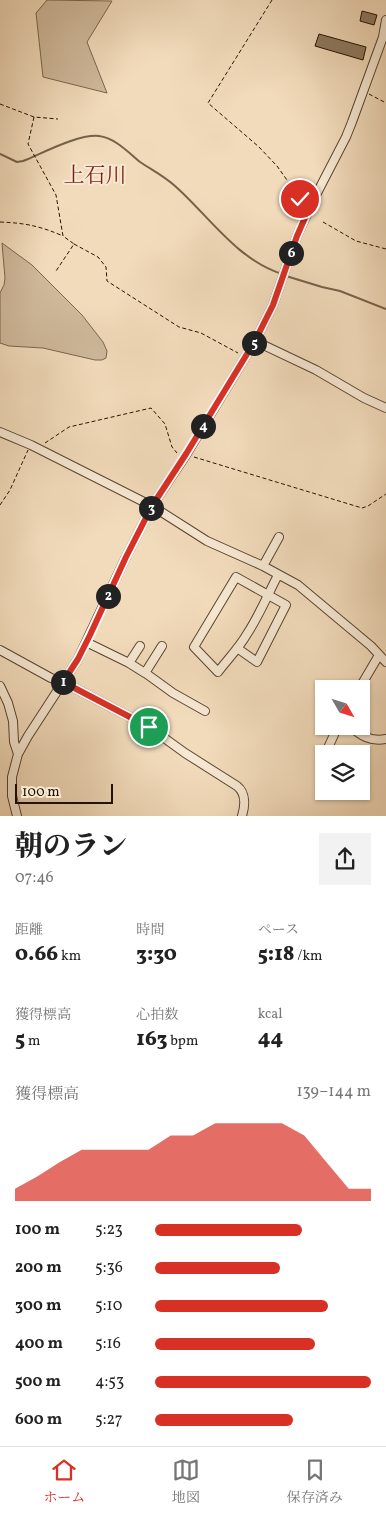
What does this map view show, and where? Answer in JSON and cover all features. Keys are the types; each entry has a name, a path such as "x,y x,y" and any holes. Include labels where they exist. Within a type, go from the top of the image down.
{"street":[{"path":"17,816 12,796 12,777 18,754 86,642 152,506 255,341 273,305 297,236 308,211 346,137 384,38 386,20"},
{"path":"255,341 316,370 364,398 386,408"},
{"path":"0,432 152,506 207,541 298,585 386,662"},
{"path":"262,566 279,538"},
{"path":"237,648 257,662 286,605 268,594 236,577 194,647 218,672 247,635 268,594 278,574"},
{"path":"86,642 129,663 173,693 205,711"},
{"path":"129,663 140,646"},
{"path":"144,672 162,646"},
{"path":"0,650 149,727 185,753 237,786 243,794 242,816"},
{"path":"364,680 379,655"},
{"path":"0,686 13,721 14,742 18,754"},
{"path":"360,735 378,741 386,740"}],"path":[{"path":"272,0 208,103 265,153 277,166 308,211"},
{"path":"364,91 386,103"},
{"path":"0,104 34,118 58,119"},
{"path":"34,118 28,144 56,194 63,236"},
{"path":"0,222 26,223 63,236 98,257 106,267 107,281 179,327 201,333 245,357"},
{"path":"323,222 356,241 386,249"},
{"path":"56,271 74,244"},
{"path":"0,505 34,447 69,427 152,408 165,424 172,447 184,457 362,508 386,494"}],"shaded area":[{"path":"47,0 112,1 87,42 107,93 43,77 36,13"},
{"path":"2,243 32,265 82,315 103,342 107,351 106,358 95,360 43,348 9,346 0,343 0,293 5,278"}],"building":[{"path":"362,11 377,15 374,25 360,21"},
{"path":"319,34 366,47 363,60 315,46"}],"waterway":[{"path":"0,154 17,162 81,138 91,136 105,137 121,146 140,162 171,182 224,236 251,258 282,274"},
{"path":"286,276 340,291 386,309"}],"district":[{"name":"上石川","path":"95,175"}],"route":[{"path":"149,727 63,682 78,659 152,506 255,341 273,305 297,236 308,211 300,199"}]}
